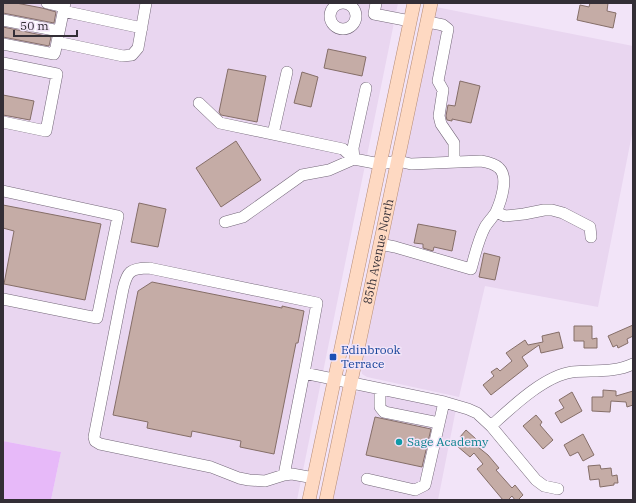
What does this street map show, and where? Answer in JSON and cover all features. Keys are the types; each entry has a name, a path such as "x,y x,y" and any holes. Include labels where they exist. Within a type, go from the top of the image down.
{"main road":[{"name":"85th Avenue North","path":"309,500 414,3"},
{"name":"85th Avenue North","path":"326,500 431,3"}],"street":[{"path":"46,3 142,28"},
{"path":"3,20 123,56 132,55 138,48 146,3"},
{"path":"374,14 376,3"},
{"path":"3,44 54,54 64,7"},
{"path":"356,15 374,14 410,21"},
{"path":"428,22 443,25 448,29 438,81 443,90 440,116 441,124 454,144 454,162"},
{"path":"3,63 57,74 46,131 3,122"},
{"path":"273,134 287,72"},
{"path":"354,159 353,148 366,88"},
{"path":"199,103 220,123 343,149 354,159 380,164 398,161 411,164 482,161 500,168 504,184 503,192 496,212 485,228 477,247 471,268 380,244"},
{"path":"225,222 243,217 302,175 329,170 354,159"},
{"path":"3,192 118,216 97,318 3,299"},
{"path":"496,212 505,216 552,210 563,213 590,227 591,237"},
{"path":"284,475 317,303 149,268 135,269 130,272 126,277 94,437 95,441 100,444 211,467 239,478 249,480 265,481 292,474 314,478"},
{"path":"491,426 535,389 558,376 571,372 616,369 633,364"},
{"path":"304,373 444,402 477,413 491,426 536,480 544,486 558,489"},
{"path":"380,389 380,407 384,412 439,423"},
{"path":"367,479 415,490 425,485 444,402"}],"shaded area":[{"path":"3,3 398,3 297,500 51,500 61,452 3,441"},
{"path":"436,7 633,46 633,129 598,307 485,286 459,397 367,377 362,374 361,369"},
{"path":"362,390 456,409 438,500 333,500 351,399 354,393"},
{"path":"3,441 61,452 51,500 3,500"}],"building":[{"path":"3,3 16,3 56,12 54,23 3,13"},
{"path":"590,3 608,3 607,11 616,13 613,28 577,20 580,5 589,7"},
{"path":"3,27 51,37 49,46 3,37"},
{"path":"328,49 366,57 362,76 324,68"},
{"path":"228,69 266,76 257,122 221,115 219,112"},
{"path":"302,72 318,77 311,107 294,103"},
{"path":"460,81 480,86 471,123 452,119 452,121 447,120 446,116 448,105 455,106"},
{"path":"3,95 34,101 30,120 3,115"},
{"path":"236,141 261,180 221,207 196,168"},
{"path":"139,203 166,209 158,247 131,242"},
{"path":"3,205 101,224 85,300 4,284 14,231 3,228"},
{"path":"418,224 456,231 452,251 434,247 433,251 423,248 423,244 414,243"},
{"path":"484,253 500,257 495,280 479,277"},
{"path":"152,282 304,311 298,343 296,343 274,454 240,447 241,441 192,431 191,437 147,428 148,422 113,415 138,291"},
{"path":"633,325 633,336 627,339 628,343 618,348 617,345 613,347 608,336"},
{"path":"574,326 592,326 592,339 597,338 597,348 584,348 584,341 574,341"},
{"path":"559,332 563,348 541,353 539,345 522,357 528,366 491,395 483,385 494,376 491,372 497,368 500,371 512,361 506,353 525,340 528,345 543,342 542,336"},
{"path":"603,390 616,391 616,396 633,391 633,405 627,407 626,402 611,401 610,412 592,411 592,397 603,397"},
{"path":"572,392 582,411 561,423 555,413 564,408 559,400"},
{"path":"536,415 542,422 540,425 553,440 543,449 523,426"},
{"name":"Sage Academy","path":"375,417 431,429 422,467 366,455"},
{"path":"466,430 476,439 473,443 488,455 499,468 496,470 512,488 515,485 523,495 518,500 515,500 512,496 508,500 503,500 477,469 483,464 474,453 470,457 457,446 463,439 460,437"},
{"path":"583,434 594,455 583,461 578,452 570,456 564,445"},
{"path":"600,465 601,469 611,468 612,476 617,475 618,483 600,487 599,479 590,480 588,466"}],"place":[{"name":"Edinbrook Terrace","path":"333,357"},
{"name":"Sage Academy","path":"399,442"}]}
